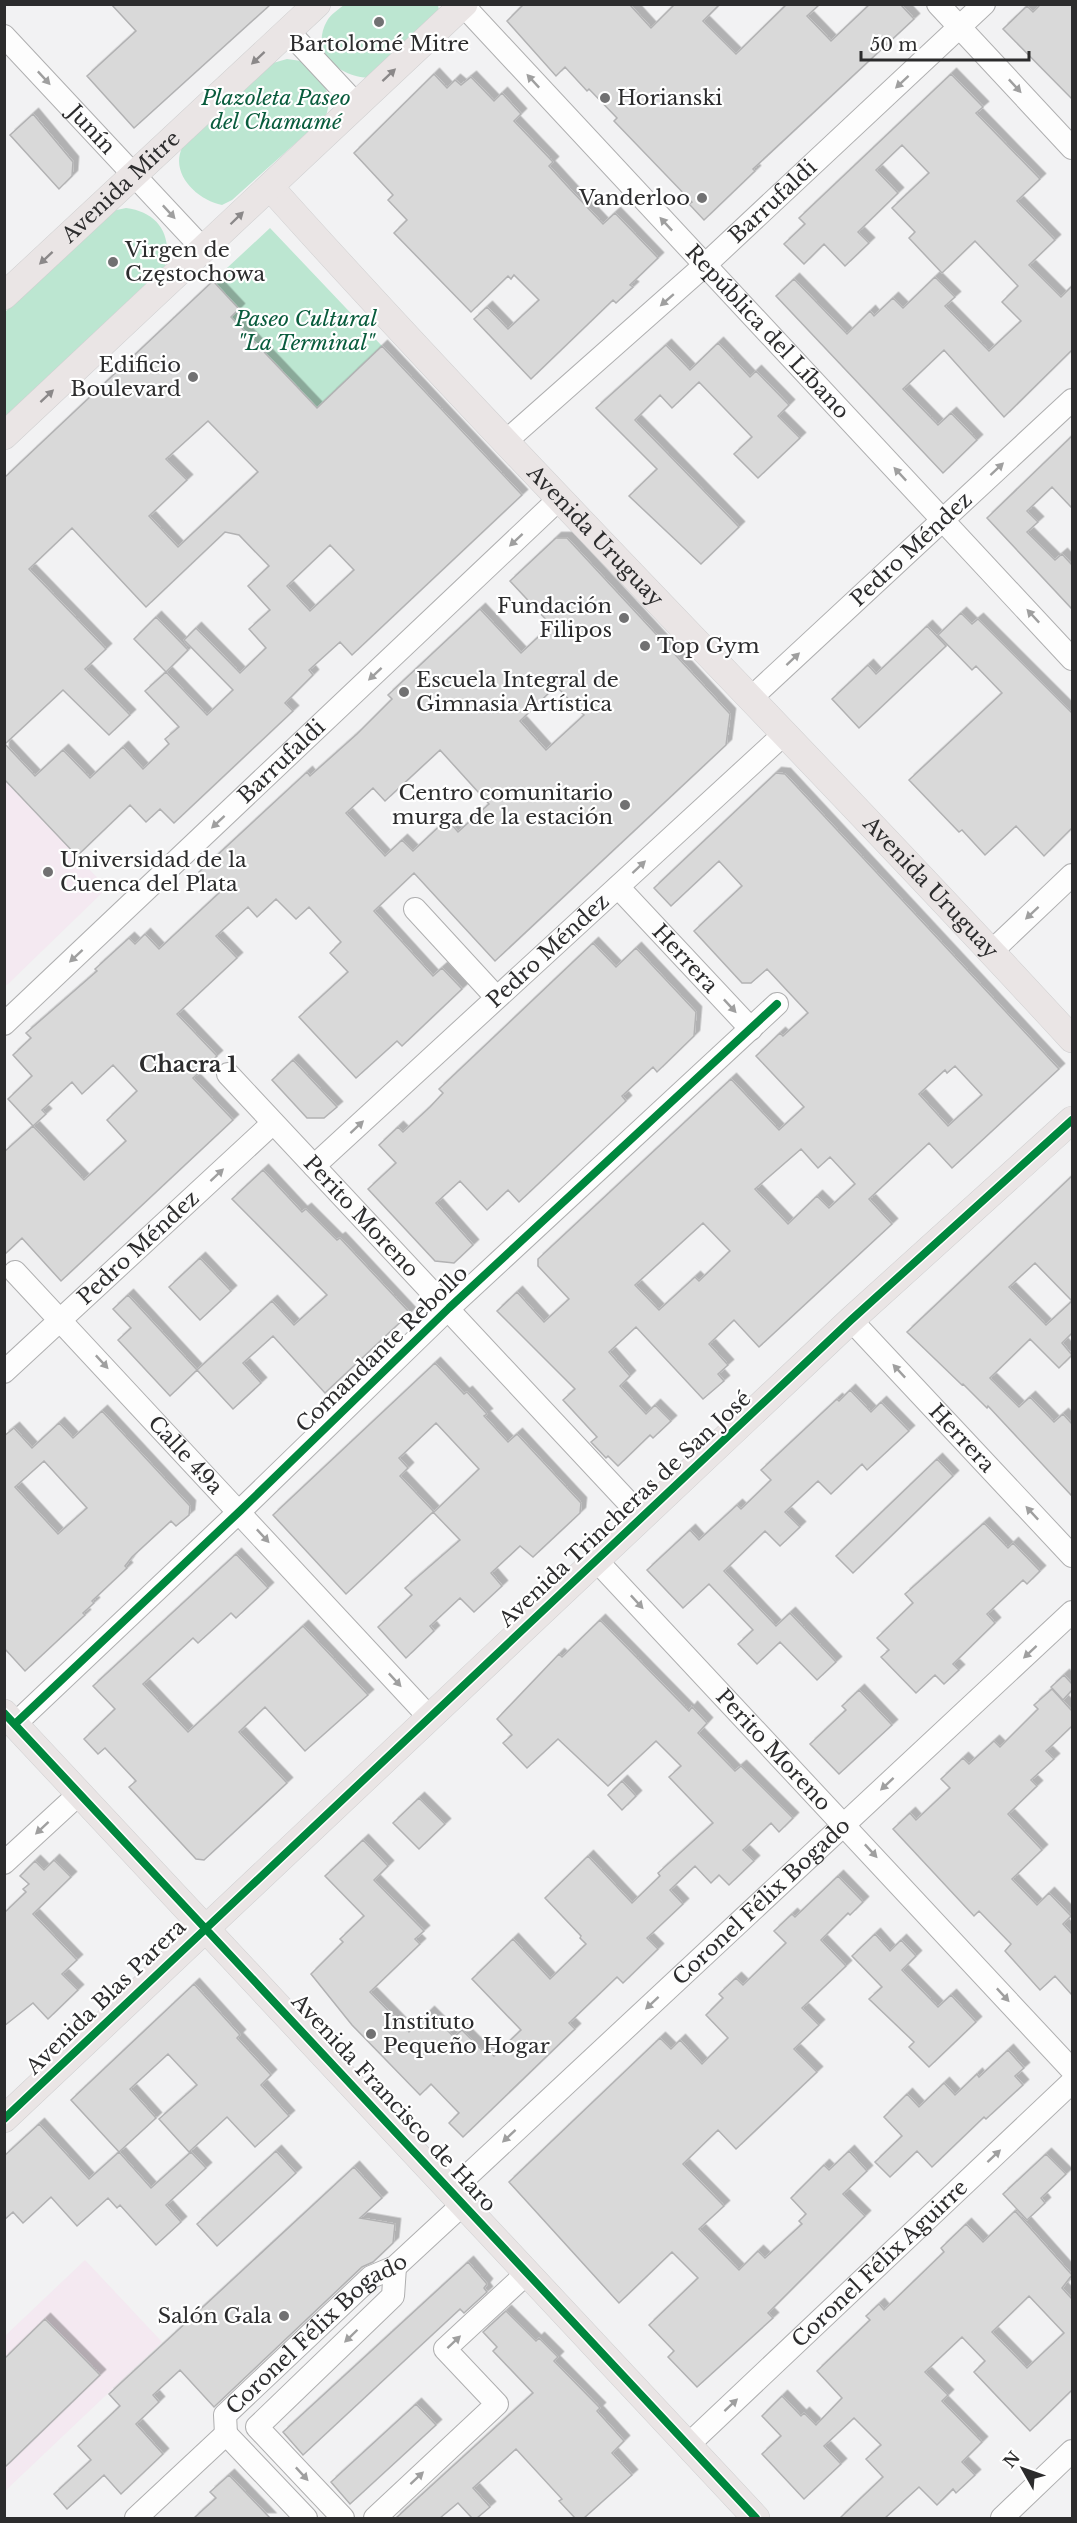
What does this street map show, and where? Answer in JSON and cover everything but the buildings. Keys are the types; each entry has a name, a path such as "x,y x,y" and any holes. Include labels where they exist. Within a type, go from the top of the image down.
{"main road":[{"name":"Avenida Mitre","path":"4,296 317,4"},
{"path":"4,436 463,5"},
{"name":"Avenida Uruguay","path":"270,187 505,442 992,951 1072,1039"},
{"name":"Avenida Trincheras de San José","path":"205,1927 851,1320 1072,1120"},
{"name":"Avenida Francisco de Haro","path":"10,1718 756,2518"},
{"name":"Avenida Blas Parera","path":"4,2119 205,1927"}],"street":[{"path":"938,4 1072,148"},
{"name":"Barrufaldi","path":"505,442 705,265 984,4"},
{"name":"República del Líbano","path":"463,5 1072,659"},
{"path":"288,31 357,105"},
{"name":"Junín","path":"4,36 204,250"},
{"name":"Pedro Méndez","path":"750,699 1072,400"},
{"name":"Barrufaldi","path":"4,1024 559,499"},
{"name":"Pedro Méndez","path":"314,1166 783,735"},
{"path":"992,951 1072,875"},
{"name":"Herrera","path":"618,887 751,1029"},
{"path":"415,909 496,997"},
{"name":"Comandante Rebollo","path":"10,1718 240,1511 448,1308 777,1004"},
{"name":"Perito Moreno","path":"228,1074 642,1517"},
{"name":"Pedro Méndez","path":"4,1372 273,1123"},
{"name":"Calle 49a","path":"15,1272 240,1511 430,1718"},
{"name":"Herrera","path":"851,1320 1072,1556"},
{"name":"Perito Moreno","path":"596,1560 845,1823 1072,2070"},
{"name":"Coronel Félix Bogado","path":"136,2518 226,2434 225,2415 371,2277 395,2267 456,2198 845,1823 1072,1612"},
{"path":"4,1863 80,1793"},
{"name":"Coronel Félix Aguirre","path":"688,2445 1072,2082"},
{"path":"343,2518 257,2427 393,2296 395,2267"},
{"path":"375,2518 496,2404 445,2349 527,2273"},
{"path":"226,2434 306,2518"},
{"path":"1002,2518 1072,2451"}],"shaded area":[{"name":"Universidad de la Cuenca del Plata","path":"4,780 107,888 7,985 4,983"},
{"path":"85,2260 162,2342 5,2491 5,2336"}],"green space":[{"name":"Plazoleta Paseo del Chamamé","path":"344,5 438,5 439,11 369,78 358,77 338,68 325,53 322,33 332,14"},
{"name":"Plazoleta Paseo del Chamamé","path":"287,59 301,61 324,85 328,98 326,116 232,200 222,205 204,198 195,192 183,176 179,158 182,148 273,63"},
{"path":"126,208 147,214 160,227 167,244 165,266 5,417 5,312 112,211"},
{"name":"Paseo Cultural \"La Terminal\"","path":"270,228 382,346 317,408 231,317 213,281"}],"cycle path":[{"path":"15,1724 240,1511 449,1308 777,1004"},
{"path":"4,2119 851,1320 1072,1120"},
{"path":"4,1713 756,2518"}],"place":[{"name":"Bartolomé Mitre","path":"379,22"},
{"name":"Horianski","path":"605,98"},
{"name":"Vanderloo","path":"702,198"},
{"name":"Virgen de Częstochowa","path":"113,262"},
{"name":"Edificio Boulevard","path":"193,377"},
{"name":"Fundación Filipos","path":"624,618"},
{"name":"Top Gym","path":"645,646"},
{"name":"Escuela Integral de Gimnasia Artística","path":"404,692"},
{"name":"Centro comunitario murga de la estación","path":"625,805"},
{"name":"Universidad de la Cuenca del Plata","path":"48,872"},
{"name":"Instituto Pequeño Hogar","path":"371,2034"},
{"name":"Salón Gala","path":"284,2316"}],"district":[{"name":"Chacra 1","path":"188,1064"}]}
